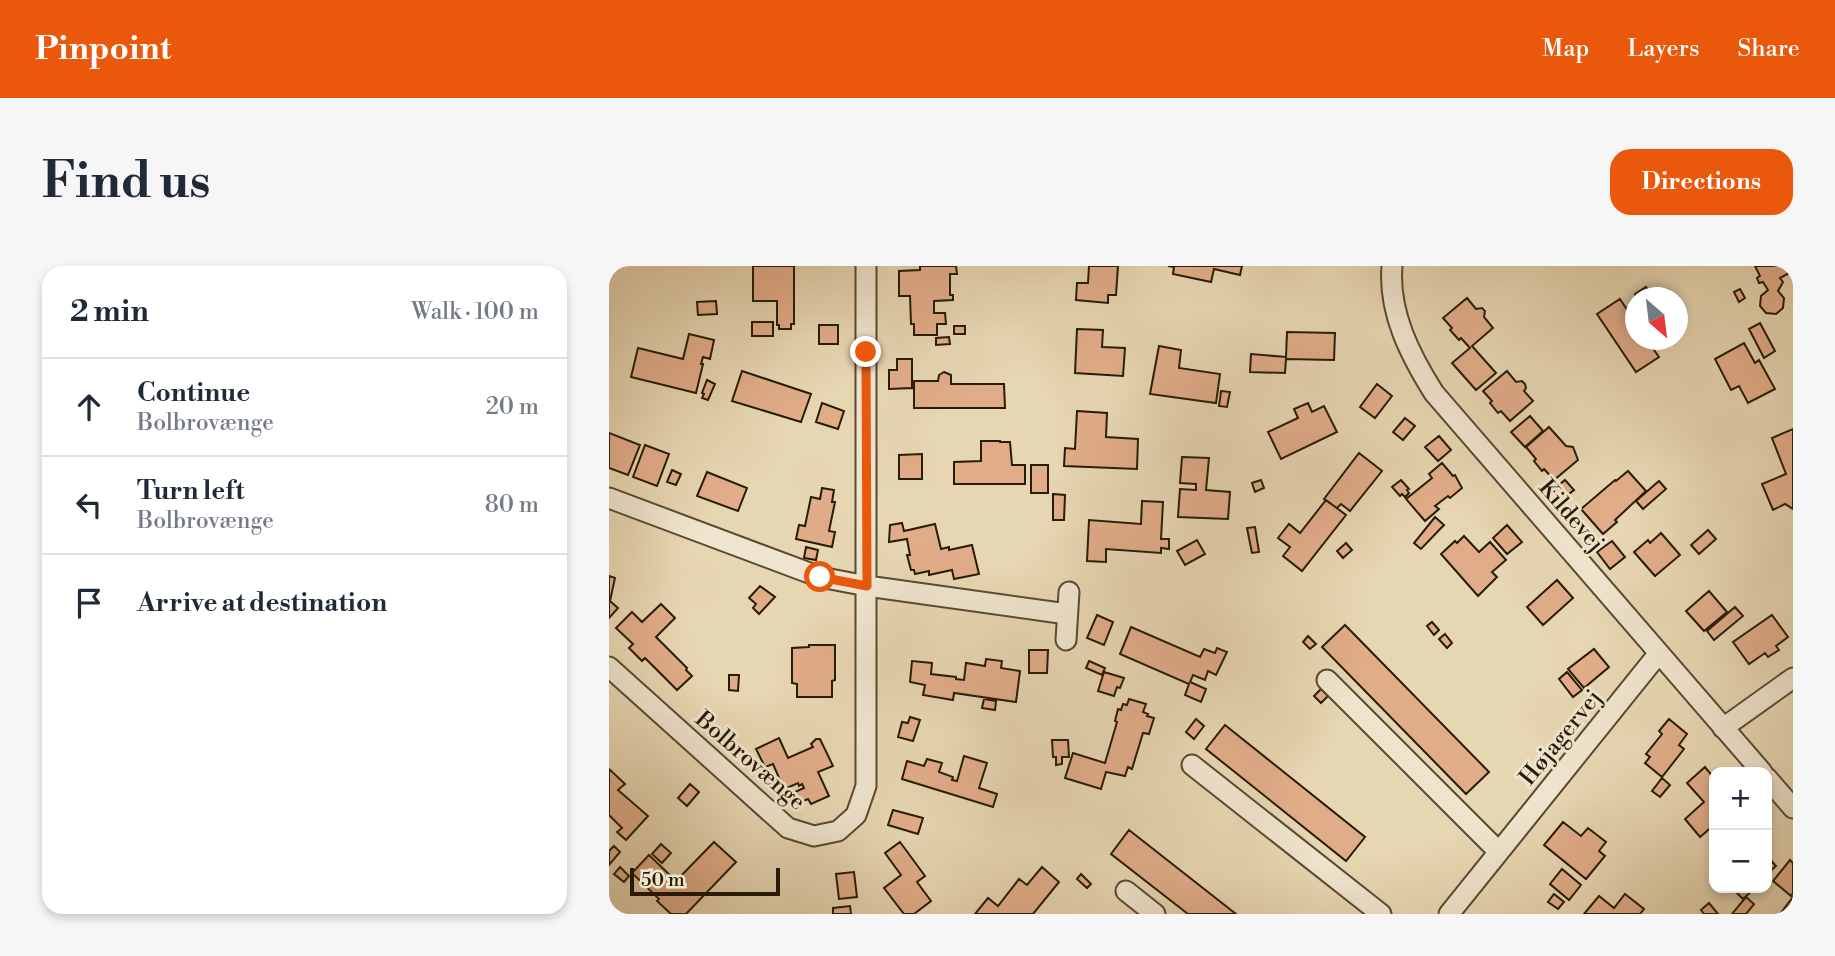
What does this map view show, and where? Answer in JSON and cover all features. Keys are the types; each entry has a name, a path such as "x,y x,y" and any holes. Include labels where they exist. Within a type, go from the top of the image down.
{"street":[{"name":"Bolbrovænge","path":"609,667 787,828 814,836 838,831 856,815 866,786 866,266"},
{"name":"Kildevej","path":"1392,266 1391,283 1399,324 1412,358 1434,393 1758,767"},
{"path":"609,498 820,577 1067,614"},
{"path":"1066,640 1069,592"},
{"name":"Højagervej","path":"1449,914 1659,653"},
{"path":"1723,728 1793,678"},
{"path":"1327,680 1499,852"},
{"path":"1192,765 1381,914"},
{"path":"1772,784 1793,808"},
{"path":"1126,891 1155,914"}],"building":[{"path":"753,266 794,266 794,324 791,324 791,329 779,329 777,325 777,301 753,301"},
{"path":"920,266 956,266 957,274 950,274 950,295 953,295 953,300 934,301 934,313 945,313 946,324 937,324 937,335 914,335 910,296 899,296 899,271 920,270"},
{"path":"1089,266 1118,266 1116,295 1108,295 1108,303 1076,300 1077,283 1088,283"},
{"path":"1168,266 1242,266 1240,275 1214,269 1211,282 1173,274 1174,267"},
{"path":"1755,266 1788,266 1791,272 1780,278 1783,282 1778,291 1784,298 1783,308 1776,314 1766,313 1760,306 1761,296 1768,290 1763,282 1759,283 1757,278 1760,276"},
{"path":"1740,289 1745,298 1739,302 1734,292"},
{"path":"1467,298 1476,309 1482,308 1485,311 1484,317 1493,328 1472,346 1496,373 1476,390 1452,363 1470,348 1450,330 1452,328 1443,318"},
{"path":"1620,299 1625,306 1625,350 1654,350 1659,357 1636,372 1597,314"},
{"path":"716,301 717,314 698,315 697,302"},
{"path":"752,322 773,322 773,336 752,336"},
{"path":"1760,323 1775,351 1764,358 1749,329"},
{"path":"819,325 838,325 838,344 819,344"},
{"path":"954,326 965,326 965,334 954,334"},
{"path":"1077,329 1103,330 1102,347 1125,348 1123,376 1075,373"},
{"path":"1287,332 1335,333 1334,360 1286,359 1285,373 1250,372 1251,354 1286,357"},
{"path":"689,334 714,340 710,359 703,357 696,393 631,377 638,348 683,359"},
{"path":"949,337 950,344 936,345 936,338"},
{"path":"1744,343 1755,363 1759,360 1775,389 1748,403 1739,386 1731,390 1715,359"},
{"path":"1159,346 1181,350 1179,368 1220,374 1216,403 1150,394"},
{"path":"897,359 912,359 912,388 889,389 889,370 897,370"},
{"path":"742,371 811,394 801,422 732,401"},
{"path":"1507,371 1516,382 1522,381 1525,384 1524,391 1533,401 1510,421 1501,411 1498,413 1483,391"},
{"path":"944,372 951,375 951,384 1004,384 1005,408 914,408 914,381 938,381 939,375"},
{"path":"707,380 715,384 708,400 702,398"},
{"path":"1377,384 1392,396 1375,418 1360,407"},
{"path":"1221,391 1230,392 1227,407 1219,406"},
{"path":"822,403 844,411 838,429 816,422"},
{"path":"1308,403 1312,412 1324,406 1337,432 1281,459 1268,432 1298,418 1294,409"},
{"path":"1077,411 1107,413 1106,437 1138,439 1137,469 1064,466 1065,448 1075,449"},
{"path":"1530,416 1543,431 1525,447 1511,432"},
{"path":"1405,418 1415,426 1403,440 1393,432"},
{"path":"1549,427 1566,446 1573,447 1578,460 1554,480 1544,469 1542,471 1526,447"},
{"path":"1793,429 1793,509 1785,504 1773,510 1762,484 1786,474 1772,438"},
{"path":"609,433 640,445 628,475 609,468"},
{"path":"1439,436 1451,450 1438,461 1425,447"},
{"path":"981,441 1010,442 1012,465 1025,465 1025,484 954,484 954,462 981,461"},
{"path":"645,445 669,454 657,486 633,477"},
{"path":"1359,453 1382,471 1350,511 1341,504 1337,508 1324,499"},
{"path":"922,454 922,479 899,479 899,455"},
{"path":"1182,457 1209,458 1206,490 1230,492 1228,519 1178,517 1180,489 1196,490 1196,484 1180,483"},
{"path":"1442,463 1455,475 1462,488 1435,506 1439,509 1425,521 1406,499 1432,478 1429,474"},
{"path":"1031,465 1048,465 1048,493 1031,493"},
{"path":"672,470 681,474 676,485 667,482"},
{"path":"1628,471 1646,491 1603,534 1581,509"},
{"path":"707,472 747,488 738,511 697,496"},
{"path":"1261,480 1264,488 1255,492 1252,483"},
{"path":"1401,480 1409,489 1405,497 1402,494 1400,496 1392,487"},
{"path":"1565,480 1574,490 1561,500 1553,490"},
{"path":"1659,481 1666,489 1643,509 1636,501"},
{"path":"822,488 834,490 832,502 835,502 829,531 835,532 832,547 796,539 799,525 805,526 811,497 820,499"},
{"path":"1053,494 1065,495 1064,520 1053,520"},
{"path":"1326,500 1346,515 1302,571 1283,556 1290,547 1278,538 1289,524 1300,533"},
{"path":"1142,501 1163,502 1161,539 1169,539 1169,549 1161,548 1161,553 1106,549 1106,562 1087,561 1089,520 1141,524"},
{"path":"1435,517 1444,525 1421,549 1414,543"},
{"path":"902,523 904,531 935,524 941,549 972,545 979,574 954,579 952,570 929,575 929,571 915,574 914,570 911,570 907,555 910,555 907,539 889,542 890,525"},
{"path":"1507,525 1522,542 1507,554 1493,538"},
{"path":"1255,527 1259,552 1252,553 1247,528"},
{"path":"1708,530 1716,539 1699,554 1691,545"},
{"path":"1661,533 1680,555 1655,576 1634,552"},
{"path":"1464,536 1479,552 1490,542 1506,560 1492,572 1497,577 1478,596 1441,554"},
{"path":"1197,540 1205,554 1185,565 1177,551"},
{"path":"1612,541 1625,557 1610,569 1597,552"},
{"path":"1346,543 1352,550 1343,558 1337,551"},
{"path":"806,547 818,550 816,560 804,558"},
{"path":"609,576 615,578 610,601 618,608 609,618"},
{"path":"1557,580 1573,598 1543,625 1527,607"},
{"path":"760,586 775,597 759,614 753,608 756,604 749,598"},
{"path":"1709,591 1727,612 1704,631 1686,611"},
{"path":"661,604 675,618 656,637 692,676 677,690 645,658 642,661 629,648 633,644 616,628 632,612 642,622"},
{"path":"1735,607 1743,616 1714,640 1707,631"},
{"path":"1097,615 1113,622 1104,645 1087,638"},
{"path":"1772,615 1788,637 1776,646 1779,650 1768,657 1765,653 1749,664 1733,642"},
{"path":"1432,622 1439,630 1434,635 1427,626"},
{"path":"1345,625 1489,772 1466,794 1322,647"},
{"path":"1131,627 1200,657 1204,649 1215,653 1217,648 1227,652 1216,675 1208,671 1205,680 1193,675 1190,682 1206,689 1201,702 1185,695 1189,684 1120,654"},
{"path":"1445,634 1452,643 1447,648 1439,639"},
{"path":"1308,636 1316,644 1310,649 1303,642"},
{"path":"835,645 832,697 797,697 797,684 792,683 792,648"},
{"path":"1594,649 1609,667 1584,688 1568,669"},
{"path":"1029,650 1048,650 1047,673 1029,673"},
{"path":"986,659 1002,661 1001,668 1020,671 1016,702 954,693 953,700 923,695 925,685 910,682 912,661 932,663 931,674 964,680 966,663 985,666"},
{"path":"1089,661 1105,668 1102,675 1086,668"},
{"path":"1104,672 1124,678 1114,696 1098,691"},
{"path":"1567,672 1582,690 1573,697 1559,679"},
{"path":"729,675 739,675 738,691 729,690"},
{"path":"1321,689 1328,696 1321,703 1314,696"},
{"path":"984,699 996,701 995,710 982,708"},
{"path":"1129,699 1146,704 1143,712 1154,718 1149,734 1143,733 1132,769 1128,767 1125,776 1106,772 1101,789 1065,778 1073,753 1105,763 1118,709 1121,710 1123,704 1127,705"},
{"path":"910,717 920,720 913,741 898,737 902,722 908,723"},
{"path":"1196,719 1204,726 1194,739 1186,732"},
{"path":"1669,719 1687,734 1679,745 1684,749 1662,777 1645,763 1650,757 1646,754 1662,734 1659,731"},
{"path":"1225,725 1365,837 1346,861 1206,749"},
{"path":"779,738 788,758 813,747 811,744 820,739 833,766 818,772 829,796 811,804 808,799 791,806 786,796 804,788 802,784 783,787 773,764 765,767 756,749"},
{"path":"1052,740 1068,740 1069,757 1062,757 1062,764 1056,765"},
{"path":"964,756 987,763 979,788 997,794 993,807 902,779 907,761 924,766 927,759 942,763 939,772 957,781"},
{"path":"1705,767 1709,772 1709,829 1700,837 1685,819 1704,802 1687,783"},
{"path":"609,769 625,784 618,790 648,816 626,840 617,832 622,828 609,815"},
{"path":"1662,778 1670,785 1660,797 1652,791"},
{"path":"690,784 699,792 687,806 678,798"},
{"path":"893,810 923,818 918,834 888,825"},
{"path":"1563,822 1581,836 1588,828 1606,842 1599,851 1605,856 1586,879 1544,845"},
{"path":"1129,830 1236,914 1188,914 1111,854"},
{"path":"714,842 736,862 686,914 671,914 632,873 649,855 676,881"},
{"path":"900,842 925,876 917,882 931,901 914,914 904,914 884,888 901,875 885,853"},
{"path":"661,844 671,853 662,863 652,854"},
{"path":"614,846 620,852 609,865 609,851"},
{"path":"1790,860 1793,863 1791,896 1773,881"},
{"path":"620,867 629,876 624,882 614,874"},
{"path":"1042,867 1059,882 1033,914 975,914 988,898 998,906 1019,879 1027,885"},
{"path":"1562,869 1581,885 1569,900 1550,884"},
{"path":"854,872 857,897 839,899 836,874"},
{"path":"1081,874 1091,884 1087,888 1077,879"},
{"path":"1737,893 1750,893 1743,899"},
{"path":"1554,894 1564,902 1558,909 1548,902"},
{"path":"1625,894 1644,909 1640,914 1584,914 1599,896 1614,908"},
{"path":"1746,897 1754,904 1746,914 1732,914"},
{"path":"1793,897 1793,914 1780,914"},
{"path":"1709,903 1718,914 1704,914 1701,910"},
{"path":"850,906 851,914 833,914 833,908"}],"route":[{"path":"820,577 867,586 866,352"}]}
